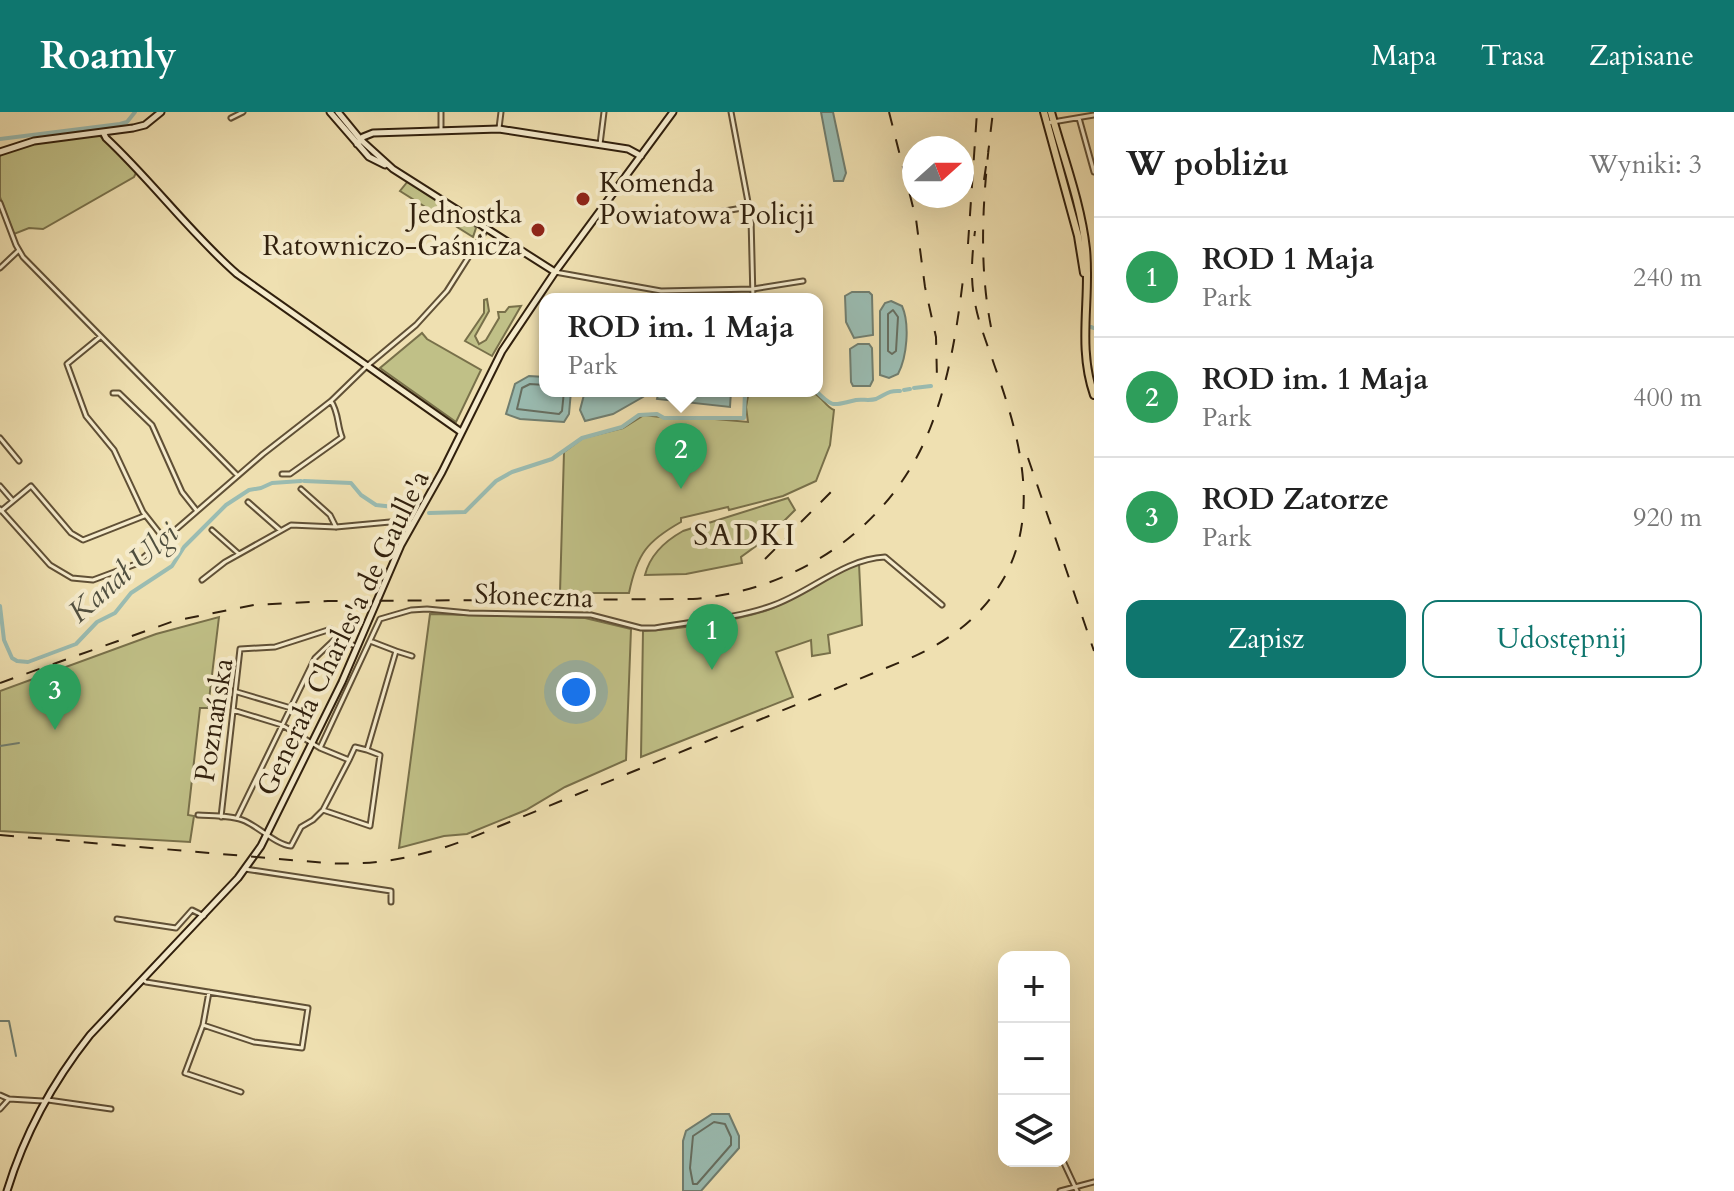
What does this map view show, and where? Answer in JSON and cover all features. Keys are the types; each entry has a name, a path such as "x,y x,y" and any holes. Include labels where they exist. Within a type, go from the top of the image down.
{"main road":[{"path":"0,152 34,141 145,125 161,112"},
{"path":"330,112 359,142 393,169 555,272"},
{"path":"338,112 359,142"},
{"name":"Generała Charles'a de Gaulle'a","path":"541,293 673,112"},
{"path":"1044,112 1050,122 1090,263 1086,285 1084,350 1094,395"},
{"path":"1051,112 1050,122 1078,236 1086,285"},
{"path":"359,142 368,134 499,129 631,149 641,156"},
{"path":"103,132 221,260 461,432"},
{"name":"Generała Charles'a de Gaulle'a","path":"7,1191 19,1151 44,1100 90,1035 204,916 245,869 269,834 409,530 502,351 539,296"}],"street":[{"path":"231,118 243,112"},
{"path":"441,112 441,131"},
{"path":"499,129 501,112"},
{"path":"599,144 604,112"},
{"path":"731,112 749,207 753,293"},
{"path":"1050,122 1094,115"},
{"path":"1079,118 1094,172"},
{"path":"0,203 18,251 238,476"},
{"path":"713,213 749,207"},
{"path":"145,516 83,540 71,533 31,486 1,510 50,565 83,581 121,571 141,560 331,401 416,325 437,304 487,228"},
{"path":"0,268 18,251"},
{"path":"555,272 661,291 753,289 803,281"},
{"path":"100,337 67,364 86,416 120,459 145,516 165,540"},
{"path":"113,393 119,393 152,425 182,492 197,511"},
{"path":"282,474 290,474 342,437 338,414 331,401"},
{"path":"0,438 19,461"},
{"path":"0,486 13,501"},
{"path":"301,489 330,515 336,527"},
{"path":"248,502 280,530"},
{"path":"202,580 216,568 291,525 336,527 390,522 409,530"},
{"path":"212,530 239,554"},
{"name":"Słoneczna","path":"320,748 380,619 416,609 591,615 648,629 739,615 775,605 808,590 855,562 885,557 942,605"},
{"name":"Poznańska","path":"221,817 240,649 275,647 331,629 336,638 353,645"},
{"path":"237,818 315,658 336,638"},
{"path":"370,641 412,656"},
{"path":"367,750 396,651"},
{"path":"235,691 291,708"},
{"path":"233,710 282,725 320,748 349,760"},
{"path":"269,834 280,844 291,846 301,827 323,810 355,747 380,755 370,826 323,810"},
{"name":"Poznańska","path":"198,815 237,818 269,834"},
{"path":"245,869 391,891 391,902"},
{"path":"117,919 176,928 192,910 204,916"},
{"path":"143,979 146,982 308,1008 302,1048 254,1042 203,1025"},
{"path":"209,992 203,1025 185,1073 241,1092"},
{"path":"0,1095 9,1099 44,1100 111,1109"},
{"path":"0,1109 9,1099"},
{"path":"1066,1167 1076,1189"},
{"path":"1060,1191 1094,1182"}],"green space":[{"path":"99,135 137,171 134,177 43,229 29,228 14,234 0,197 0,154 28,144"},
{"path":"408,181 471,221 476,228 473,237 400,191"},
{"path":"487,299 489,311 475,336 479,344 486,340 499,318 498,312 521,306 492,356 465,341 484,313 484,300"},
{"path":"422,333 427,339 481,370 456,422 380,368"},
{"path":"748,397 819,397 834,410 830,445 816,481 783,496 681,518 681,522 645,550 629,593 560,593 564,452 583,438 623,428 644,415 748,422"},
{"path":"788,498 795,510 767,538 741,557 742,563 686,574 645,575 659,549 683,531"},
{"path":"859,564 862,625 828,635 830,653 812,656 811,640 776,652 793,697 641,757 643,631 745,617 794,598"},
{"path":"430,614 585,618 631,629 626,760 565,787 526,810 467,834 444,836 399,848"},
{"path":"219,617 208,708 200,708 188,815 194,816 190,842 0,831 0,691 156,634"}],"water":[{"path":"821,112 833,112 846,173 843,181 834,181"},
{"path":"852,292 869,292 872,295 873,335 854,338 846,322 845,296"},
{"path":"891,301 902,306 907,331 901,367 898,374 889,378 880,375 880,311 885,303"},
{"path":"858,344 869,344 872,348 873,380 870,386 853,386 851,382 850,349"},
{"path":"529,376 539,377 539,397 570,397 569,414 564,422 520,419 506,414 515,384"},
{"path":"583,397 643,397 613,414 585,421 580,410"},
{"path":"658,397 731,397 730,407"},
{"path":"712,1114 729,1114 739,1136 739,1148 701,1191 683,1191 683,1141 686,1131"}],"waterway":[{"path":"0,139 120,124 127,122 135,112"},
{"path":"914,388 931,386"},
{"path":"904,390 910,389"},
{"path":"823,397 834,404 874,400 900,391"},
{"name":"Kanał Ulgi","path":"429,513 465,512 496,481 512,472 552,459 582,438 622,427 639,415 744,418 745,397"},
{"name":"Kanał Ulgi","path":"0,606 4,640 12,658 17,661 28,662 76,644 97,622 115,613 131,593 172,566 184,547 226,505 249,490 272,483 301,481"},
{"name":"Kanał Ulgi","path":"304,481 351,483 361,495 376,505 412,509"},
{"path":"0,746 19,743"},
{"path":"0,1021 9,1021 16,1056"}],"railway":[{"path":"889,112 916,219 925,287 936,337 937,379"},
{"path":"968,244 977,112"},
{"path":"991,327 983,246 993,112"},
{"path":"984,180 989,146"},
{"path":"0,835 326,863 398,859 468,839 937,645 963,627 995,592 1015,552 1022,526 1024,500 1018,446 973,294 975,231"},
{"path":"0,683 174,621 254,605 328,601 693,599 732,593 770,582 805,567 838,547 893,494 914,462 931,426 948,369 964,271"},
{"path":"1028,458 1094,651"},
{"path":"801,522 834,489"},
{"path":"765,559 793,531"}],"place":[{"name":"Komenda Powiatowa Policji","path":"583,199"},
{"name":"Jednostka Ratowniczo-Gaśnicza","path":"538,230"},
{"name":"ROD im. 1 Maja","path":"681,489"},
{"name":"ROD 1 Maja","path":"712,670"},
{"name":"ROD Zatorze","path":"55,730"}],"district":[{"name":"SADKI","path":"745,535"}]}
